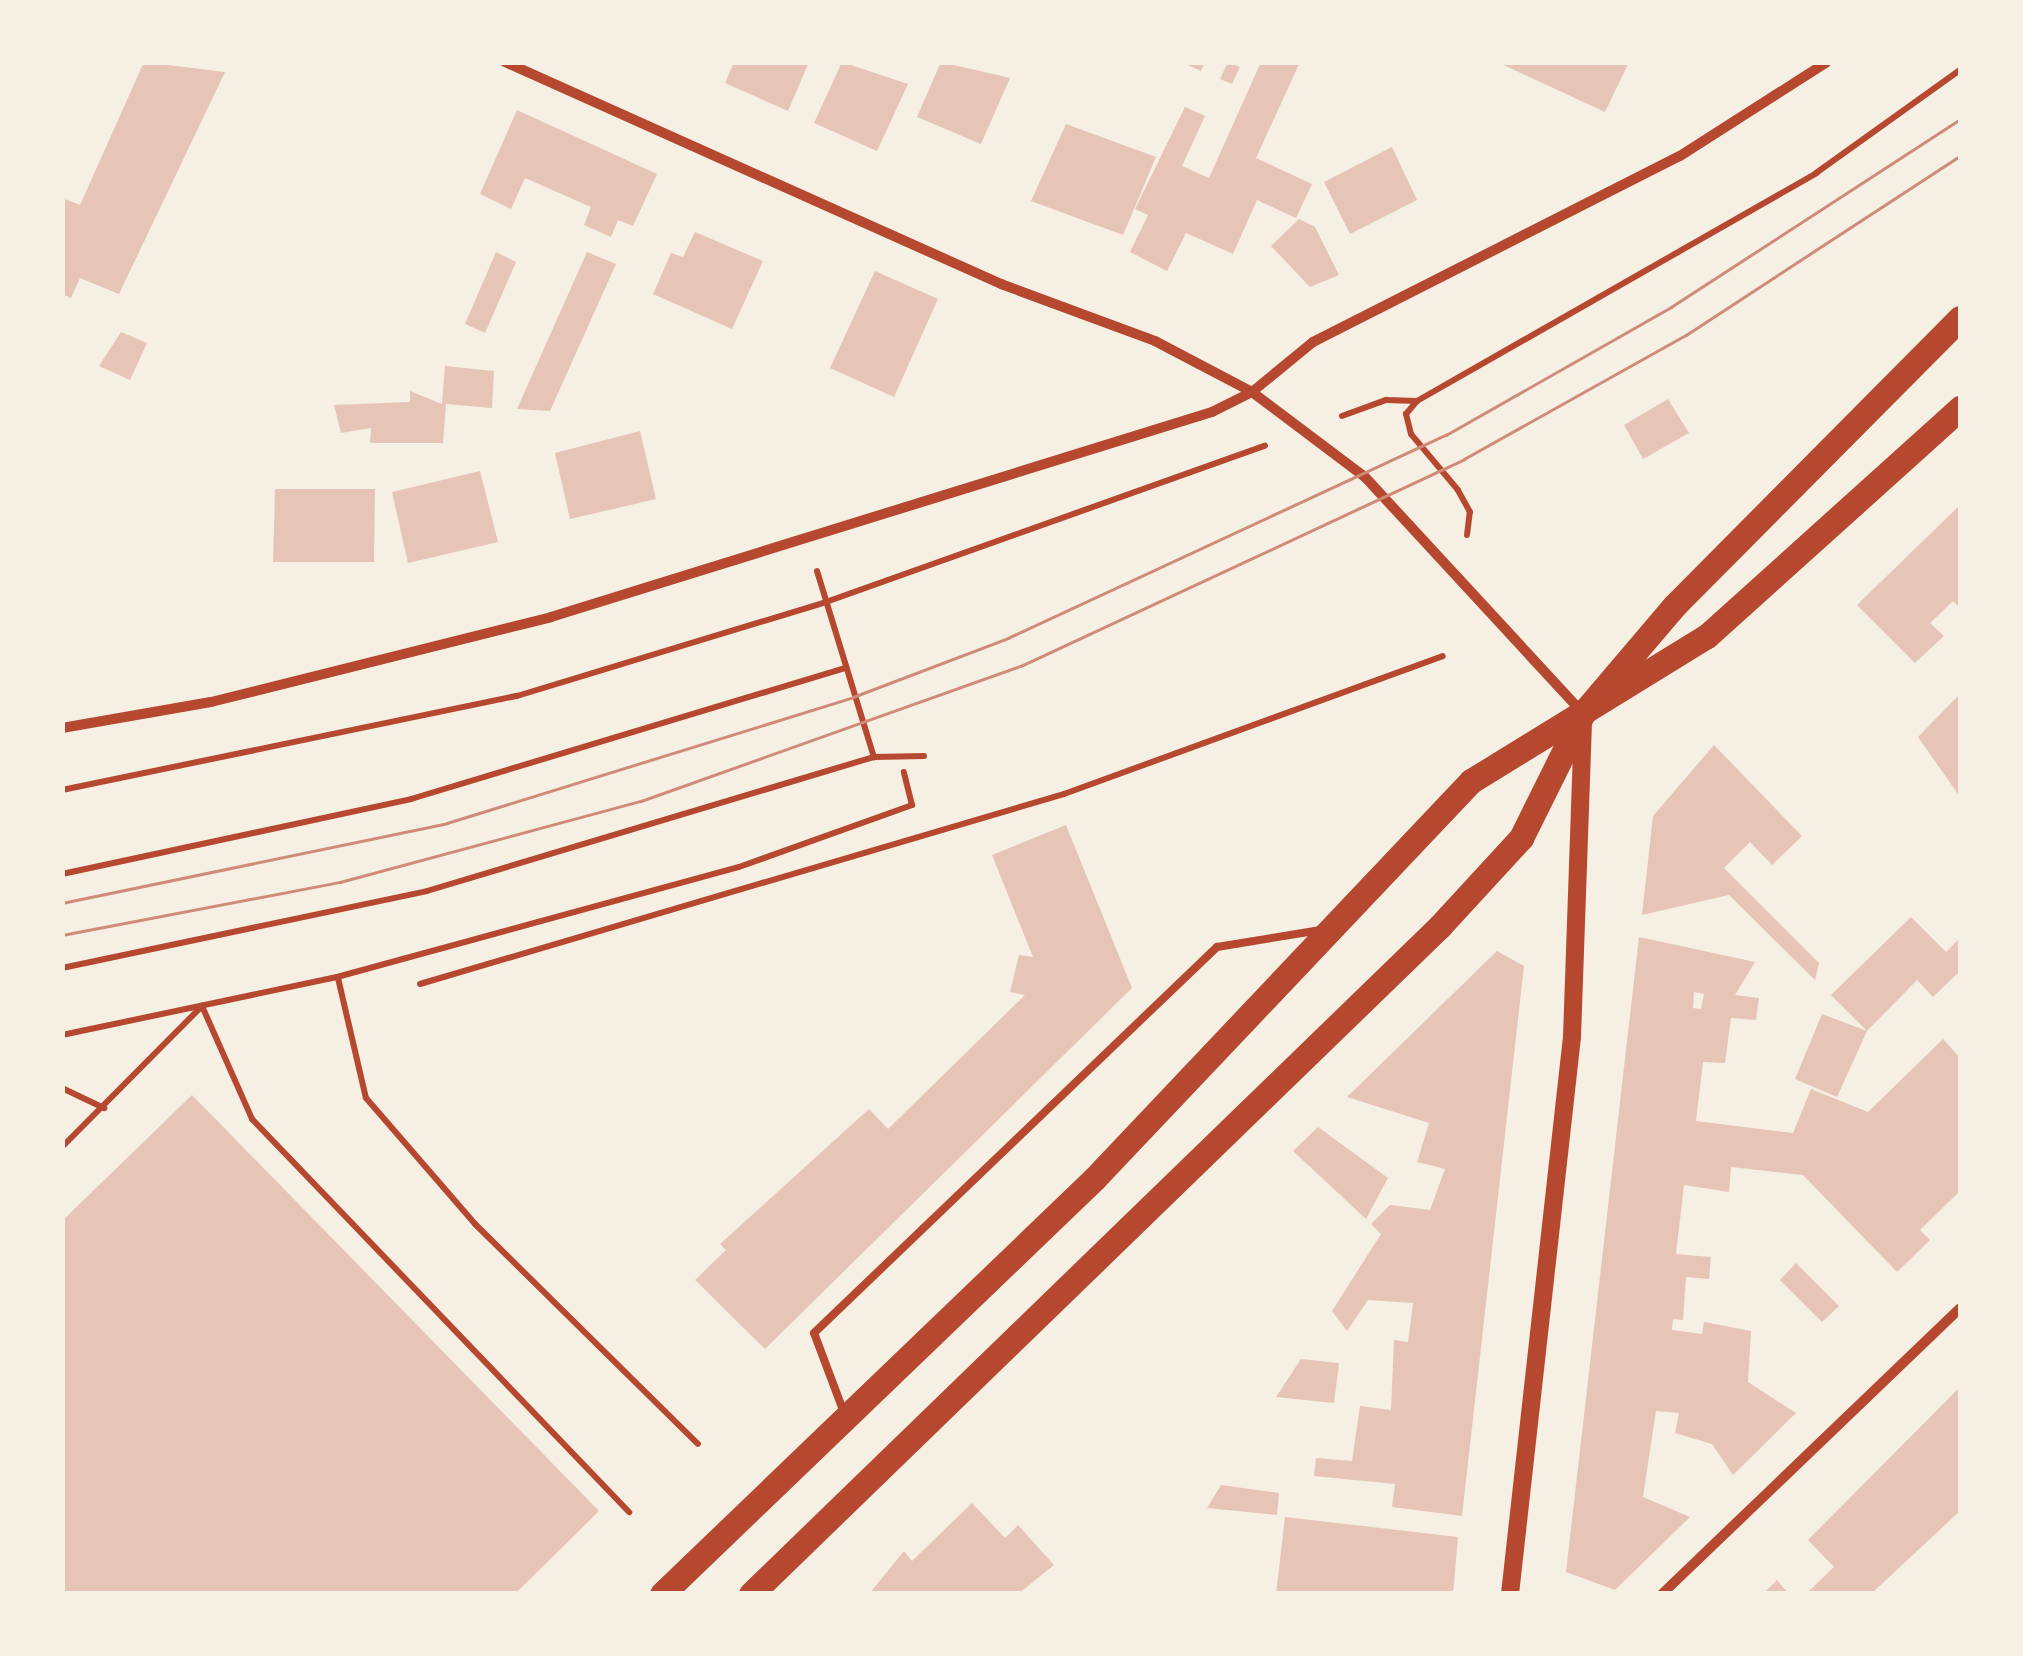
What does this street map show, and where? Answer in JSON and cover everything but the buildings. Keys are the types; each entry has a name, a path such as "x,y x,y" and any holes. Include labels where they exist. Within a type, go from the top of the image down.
{"main road":[{"path":"752,1594 1440,926 1521,838 1583,713 1674,606 1960,318"},
{"path":"662,1594 846,1418 1336,928 1471,781 1707,636 1960,408"}],"street":[{"path":"505,62 1001,284 1155,341 1252,392 1308,430 1441,560 1583,713 1572,1037 1510,1594"},
{"path":"62,728 211,702 551,617 1149,434 1252,392 1313,342 1680,156 1827,62"},
{"path":"1662,1594 1960,1308"}],"lane":[{"path":"846,1418 814,1334 1217,947 1336,928"}],"path":[{"path":"1441,560 1464,541 1470,512 1411,434 1406,414 1417,401 1816,173 1960,70"},
{"path":"62,790 517,696 826,602 1386,400 1417,401"},
{"path":"807,537 874,757"},
{"path":"420,984 1064,794 1443,656"},
{"path":"62,874 411,799 846,668"},
{"path":"62,968 427,891 874,757 924,756"},
{"path":"62,1035 338,978 739,867 912,805 904,772"},
{"path":"338,978 366,1098 475,1224 698,1444"},
{"path":"62,1147 202,1006"},
{"path":"202,1006 252,1119 629,1512"},
{"path":"62,1088 104,1108"}],"tram line":[{"path":"62,903 447,823 853,697 1008,638 1446,435 1671,307 1960,119"},
{"path":"62,935 340,882 641,801 1021,666 1464,459 1686,335 1960,156"}]}
